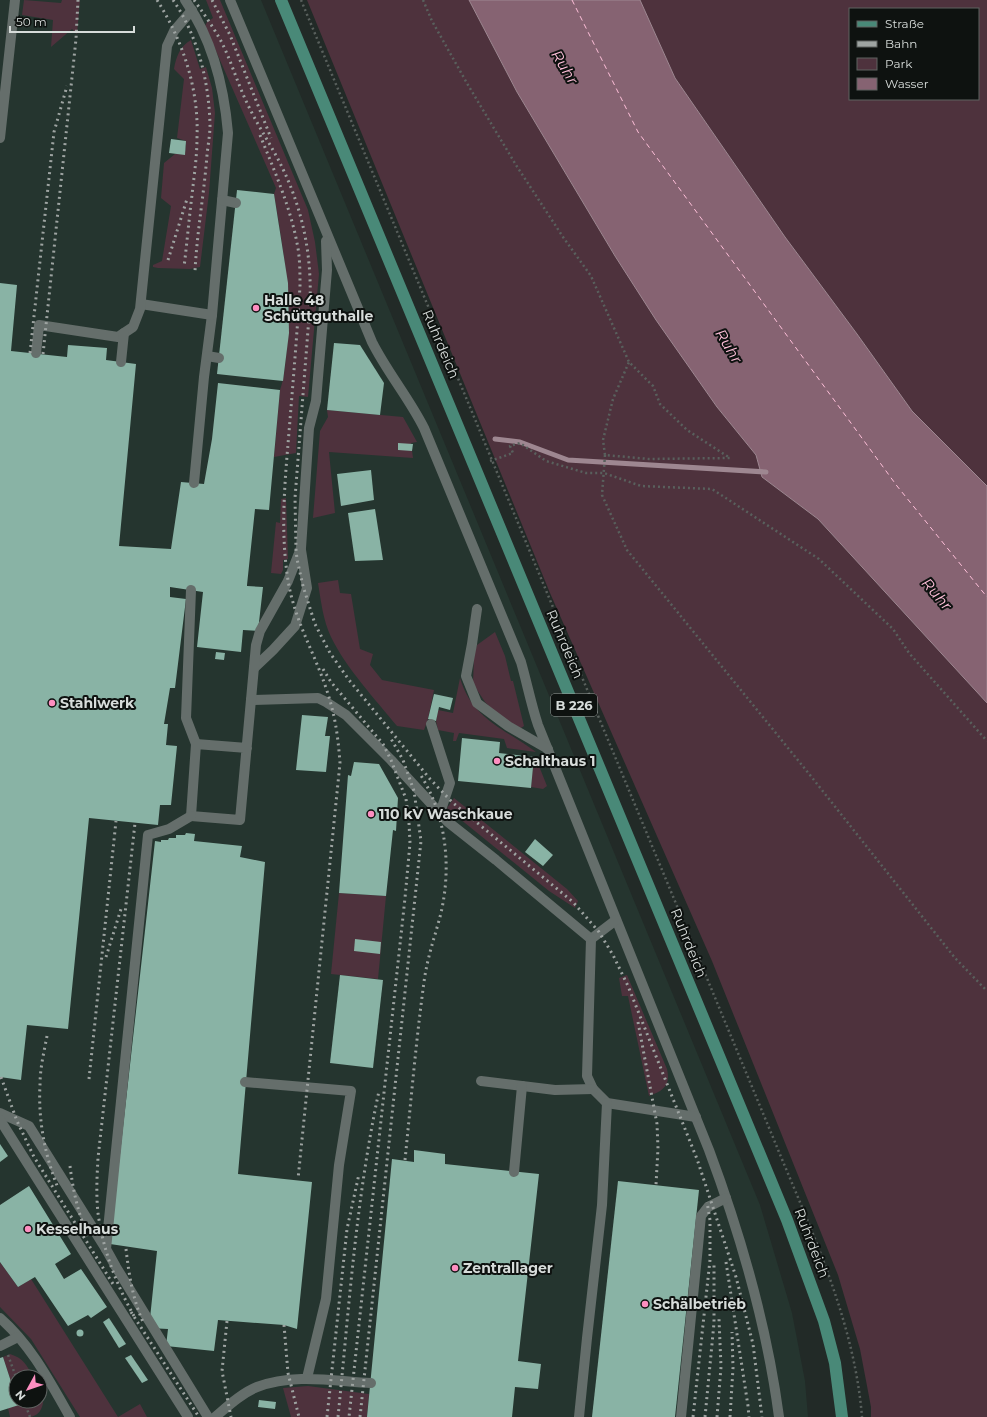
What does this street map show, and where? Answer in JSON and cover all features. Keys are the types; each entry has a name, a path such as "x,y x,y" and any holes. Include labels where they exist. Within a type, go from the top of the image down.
{"main road":[{"name":"Ruhrdeich","path":"281,0 788,1220 824,1321 835,1363 842,1417"}],"lane":[{"path":"0,138 14,0"},
{"path":"185,0 203,32 216,66 226,114 228,133 212,315 194,483"},
{"path":"230,0 372,342 424,428 520,662 526,679 533,710 696,1117 726,1198 758,1311 775,1388 779,1417"},
{"path":"36,354 39,325 118,336 133,327 141,304 167,46 174,31 192,10"},
{"path":"222,200 236,202"},
{"path":"254,668 295,626 307,588 300,548 309,428 316,401 327,270 326,231"},
{"path":"141,304 212,315"},
{"path":"121,362 124,333"},
{"path":"207,356 218,358"},
{"path":"106,1249 148,835 169,829 191,816 240,820 256,645 260,631 288,581 300,548"},
{"path":"191,590 186,718 196,744 191,816"},
{"path":"477,609 466,676 477,703 508,726 548,749"},
{"path":"251,700 318,698 346,715 391,760 448,822 591,938"},
{"path":"431,724 450,783 440,813"},
{"path":"196,744 247,748"},
{"path":"591,938 616,920"},
{"path":"591,938 587,1076 593,1089 607,1103 696,1117"},
{"path":"481,1081 555,1090 593,1089"},
{"path":"245,1082 351,1091 339,1165 326,1299 307,1378"},
{"path":"514,1172 522,1086"},
{"path":"579,1417 602,1205 607,1103"},
{"path":"0,1113 29,1126 208,1417"},
{"path":"0,1120 188,1417"},
{"path":"681,1417 701,1216 708,1207 726,1198"},
{"path":"0,1318 18,1337 49,1380 70,1417"},
{"path":"0,1346 18,1337"},
{"path":"214,1417 244,1394 257,1387 289,1379 307,1378 370,1383"}],"path":[{"name":"Ruhrdeich","path":"301,0 830,1278 852,1351 862,1417"},
{"path":"422,0 432,21 465,79 516,165 563,237 591,276 629,362 653,386 660,404 688,430 730,458 649,459 604,457"},
{"path":"629,362 613,399 603,440 604,473 602,495 628,550 815,781 955,958 987,991"},
{"path":"491,460 513,453 510,446 520,443 546,461 586,473 604,473 641,486 712,489 819,559 894,629 909,653 987,741"},
{"path":"8,1355 13,1369"}],"shaded area":[{"path":"0,0 261,0 760,1205 792,1313 805,1381 808,1417 0,1417"}],"green space":[{"path":"24,0 61,3 62,0 80,0 77,34 72,29 51,47 53,20 22,15"},
{"path":"206,0 220,0 308,210 315,242 319,274 308,397 299,396 296,453 274,457 280,390 285,364 288,335 288,295 281,235 274,194 276,188 205,26 207,22 213,18"},
{"path":"307,0 469,0 517,92 615,256 717,407 756,455 762,477 818,519 987,703 987,1417 871,1417 871,1407 860,1349 838,1275 712,961 550,593"},
{"path":"640,0 987,0 987,486 912,411 785,237 675,78"},
{"path":"191,40 200,69 206,67 212,88 215,113 209,193 200,267 190,269 158,268 153,267 153,265 162,261 171,206 161,198 164,163 175,154 185,154 186,141 177,138 184,79 174,69 179,52 187,42"},
{"path":"327,410 403,417 417,442 411,443 413,458 329,452 335,513 313,518 320,431 328,417"},
{"path":"286,498 288,559 283,560 283,570 281,574 271,573 276,522 280,523 281,499"},
{"path":"338,580 340,593 351,594 360,649 373,654 370,665 382,680 434,690 428,719 424,730 397,726 361,683 337,649 326,624 318,583"},
{"path":"495,632 505,656 511,681 513,681 524,726 521,728 501,718 485,702 473,684 474,654 477,645"},
{"path":"460,678 465,692 481,713 491,722 536,752 507,748 504,739 459,733 456,741 453,741 454,733 438,730 436,721 438,710 453,713"},
{"path":"533,764 539,766 547,786 543,789 531,787"},
{"path":"454,798 567,889 578,901 575,908 549,891 447,808"},
{"path":"339,893 386,896 378,979 331,974"},
{"path":"627,975 667,1069 668,1080 665,1087 649,1096 628,996 622,996 619,978"},
{"path":"0,1262 18,1287 31,1279 118,1417 80,1417 31,1339 0,1307"},
{"path":"10,1354 24,1362 29,1369 8,1369 8,1372 3,1357"},
{"path":"308,1386 369,1394 367,1417 291,1417 283,1388"},
{"path":"140,1404 147,1417 118,1417"},
{"path":"8,1409 41,1409 35,1416 10,1417"}],"water":[{"name":"Ruhr","path":"469,0 640,0 675,78 785,237 912,411 987,486 987,703 818,519 762,477 756,455 717,407 656,320 615,256 517,92"}],"building":[{"path":"171,139 186,141 185,155 169,153"},
{"name":"Halle 48 Schüttguthalle","path":"237,190 274,194 288,283 289,333 283,381 217,374"},
{"name":"Stahlwerk","path":"0,283 17,285 11,351 67,357 68,345 107,348 106,360 136,364 119,546 171,549 181,482 204,484 212,439 218,383 280,390 269,510 255,509 247,585 263,587 258,631 243,630 241,652 197,647 203,592 170,587 170,597 186,599 175,688 170,688 164,724 168,724 166,745 177,746 171,805 160,805 158,825 89,818 68,1029 27,1025 21,1080 0,1077"},
{"path":"334,343 360,345 384,383 380,415 327,410"},
{"path":"398,443 413,444 412,451 398,450"},
{"path":"371,470 374,500 341,506 337,474"},
{"path":"375,509 383,560 355,561 348,513"},
{"path":"216,652 225,653 224,660 215,659"},
{"path":"434,694 453,698 450,710 439,707 436,721 428,719"},
{"path":"302,715 328,717 325,736 330,736 326,772 296,770"},
{"name":"Schalthaus 1","path":"462,738 500,742 499,753 534,757 531,788 458,781"},
{"name":"110 kV Waschkaue","path":"354,762 379,764 398,798 396,831 393,830 386,896 339,893 348,775 351,776"},
{"path":"186,833 195,834 194,841 242,846 240,857 265,862 238,1174 312,1182 297,1329 284,1325 218,1320 214,1351 166,1346 168,1329 149,1328 157,1251 110,1244 155,841 161,842 161,840 176,838 176,835 185,835"},
{"path":"535,839 553,855 543,866 525,852"},
{"path":"355,939 381,942 380,954 354,951"},
{"path":"340,975 383,980 373,1068 330,1063"},
{"path":"0,1144 8,1156 0,1162"},
{"name":"Zentrallager","path":"414,1150 445,1154 445,1164 539,1174 518,1361 541,1364 538,1389 515,1387 512,1417 367,1417 392,1159 414,1162"},
{"name":"Schälbetrieb","path":"618,1181 699,1190 675,1417 592,1417"},
{"name":"Kesselhaus","path":"29,1186 71,1254 55,1264 64,1279 81,1269 107,1307 91,1318 88,1315 68,1326 35,1277 18,1287 0,1262 0,1205"},
{"path":"109,1318 126,1344 119,1348 103,1322"},
{"path":"80,1330 83,1333 80,1336 77,1333"},
{"path":"131,1355 148,1380 142,1383 125,1358"},
{"path":"3,1357 8,1372 8,1408 0,1411 0,1358"},
{"path":"259,1400 276,1402 275,1409 258,1407"}],"waterway":[{"path":"495,439 520,442 568,460 766,472"}],"ferry route":[{"path":"572,0 638,132 897,486 987,597"}],"railway":[{"path":"43,354 76,39 78,0"},
{"path":"157,0 182,49 188,66 197,120 195,166 184,267"},
{"path":"173,0 182,14 195,44 204,76 209,109 210,132 195,271"},
{"path":"194,0 222,43 248,105 279,161 294,195 304,230 309,266 310,304 295,498 296,550 303,586 315,624 330,653 349,680 430,779 452,802 573,902 599,932 613,955 628,986 697,1159 736,1277 753,1344 762,1417"},
{"path":"212,0 230,35 271,138"},
{"path":"30,353 54,132 67,86"},
{"path":"260,135 290,215 297,243 300,264 299,304 285,487 284,543 288,580 295,608 332,707 340,763 298,1179"},
{"path":"168,260 187,199"},
{"path":"323,669 331,682 383,744 391,760 406,799 410,843 349,1417"},
{"path":"360,1417 421,841 414,791 403,760 390,737"},
{"path":"405,1160 425,974 440,917 446,880 445,843 441,825 436,807 420,774"},
{"path":"89,1079 116,821"},
{"path":"134,1316 121,1292 103,1240 98,1213 97,1192 98,1158 135,823"},
{"path":"106,957 121,909"},
{"path":"638,1022 657,1124 658,1148 656,1185"},
{"path":"47,1036 41,1072 41,1125 49,1163 58,1188"},
{"path":"1,1077 17,1121 34,1157 113,1284"},
{"path":"338,1417 364,1172 379,1091"},
{"path":"70,1166 76,1202 88,1236"},
{"path":"327,1417 347,1229 359,1174"},
{"path":"693,1417 710,1260 710,1220 707,1202"},
{"path":"126,1249 132,1288 144,1324"},
{"path":"726,1262 749,1417"},
{"path":"705,1417 714,1323 714,1264"},
{"path":"131,1312 199,1417"},
{"path":"717,1417 721,1367 719,1319"},
{"path":"227,1321 222,1371 231,1417"},
{"path":"284,1325 288,1373 299,1417"},
{"path":"730,1417 733,1368 732,1332"}],"place":[{"name":"Halle 48 Schüttguthalle","path":"256,308"},
{"name":"Stahlwerk","path":"52,703"},
{"name":"Schalthaus 1","path":"497,761"},
{"name":"110 kV Waschkaue","path":"371,814"},
{"name":"Kesselhaus","path":"28,1229"},
{"name":"Zentrallager","path":"455,1268"},
{"name":"Schälbetrieb","path":"645,1304"}]}
